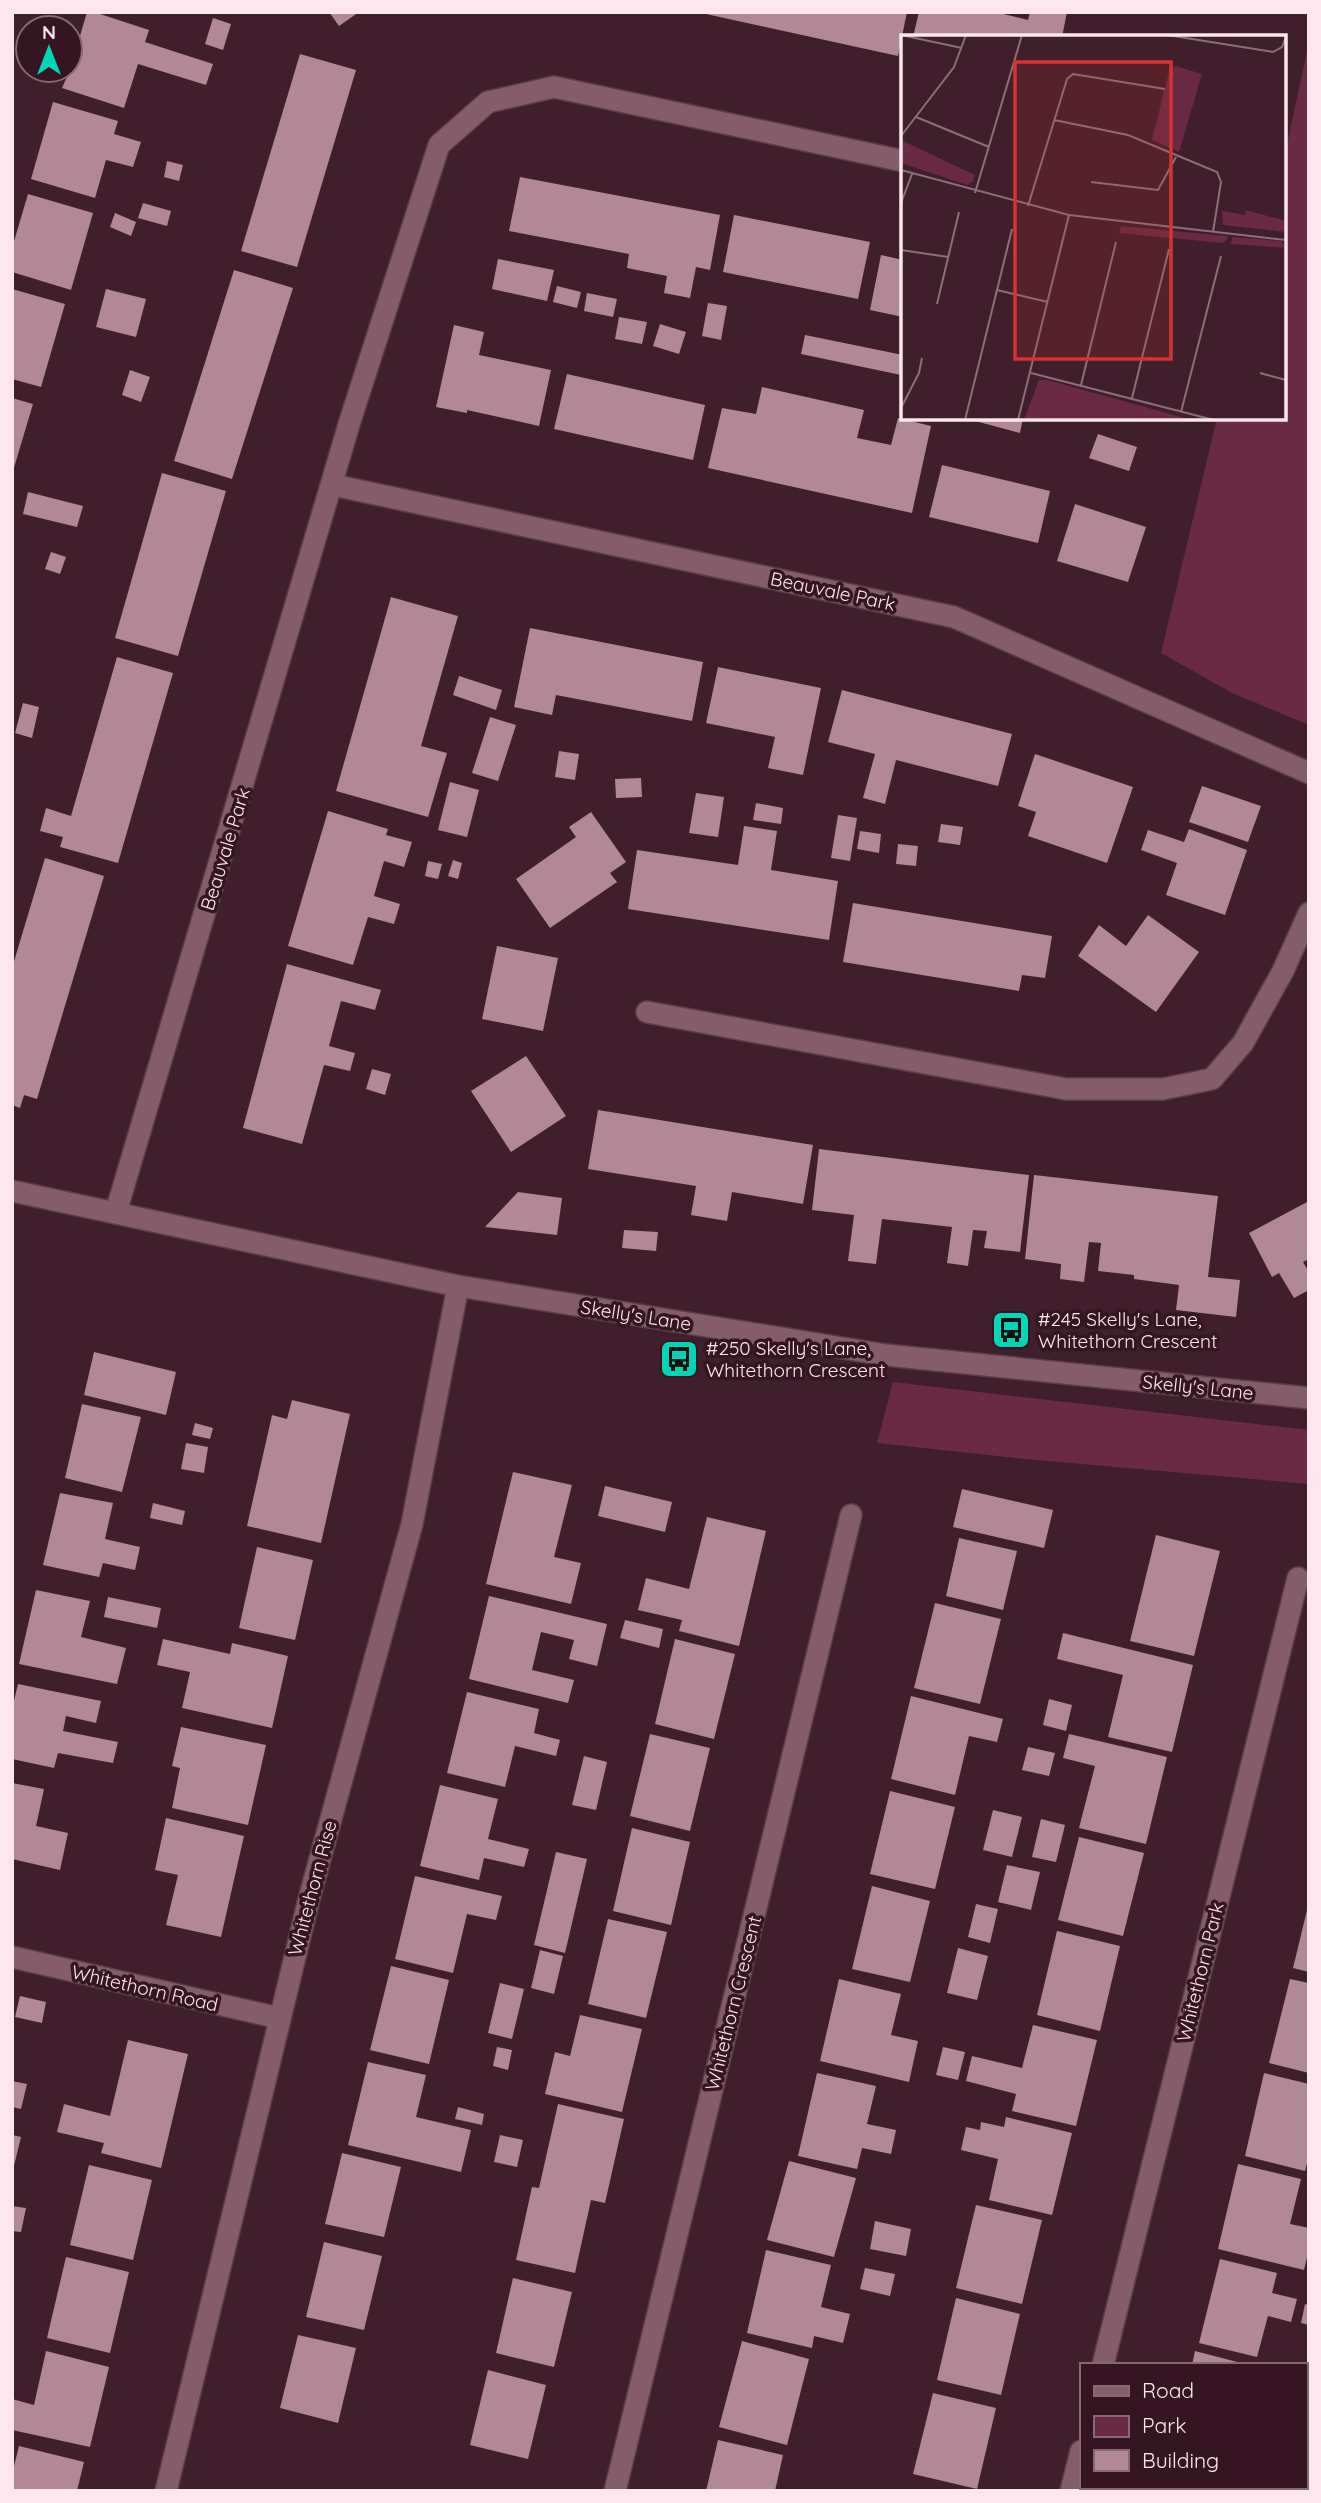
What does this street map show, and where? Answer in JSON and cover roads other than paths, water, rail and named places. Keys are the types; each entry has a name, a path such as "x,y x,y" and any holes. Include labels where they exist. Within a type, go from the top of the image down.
{"street":[{"name":"Beauvale Park","path":"116,1212 350,421 439,145 488,102 554,87 901,161"},
{"name":"Beauvale Park","path":"333,485 954,617 1309,773"},
{"path":"647,1012 1066,1089 1163,1089 1212,1079 1243,1043 1283,971 1309,913"},
{"name":"Skelly's Lane","path":"12,1191 457,1286 886,1355 1309,1398"},
{"name":"Whitethorn Rise","path":"166,2491 309,1899 412,1524 457,1286"},
{"name":"Whitethorn Crescent","path":"615,2491 851,1515"},
{"name":"Whitethorn Park","path":"1103,2363 1298,1578"},
{"name":"Whitethorn Road","path":"12,1957 279,2018"},
{"path":"1071,2491 1080,2455"}],"place":[{"name":"#245 Skelly's Lane, Whitethorn Crescent","path":"1011,1330"},
{"name":"#250 Skelly's Lane, Whitethorn Crescent","path":"679,1359"}]}
